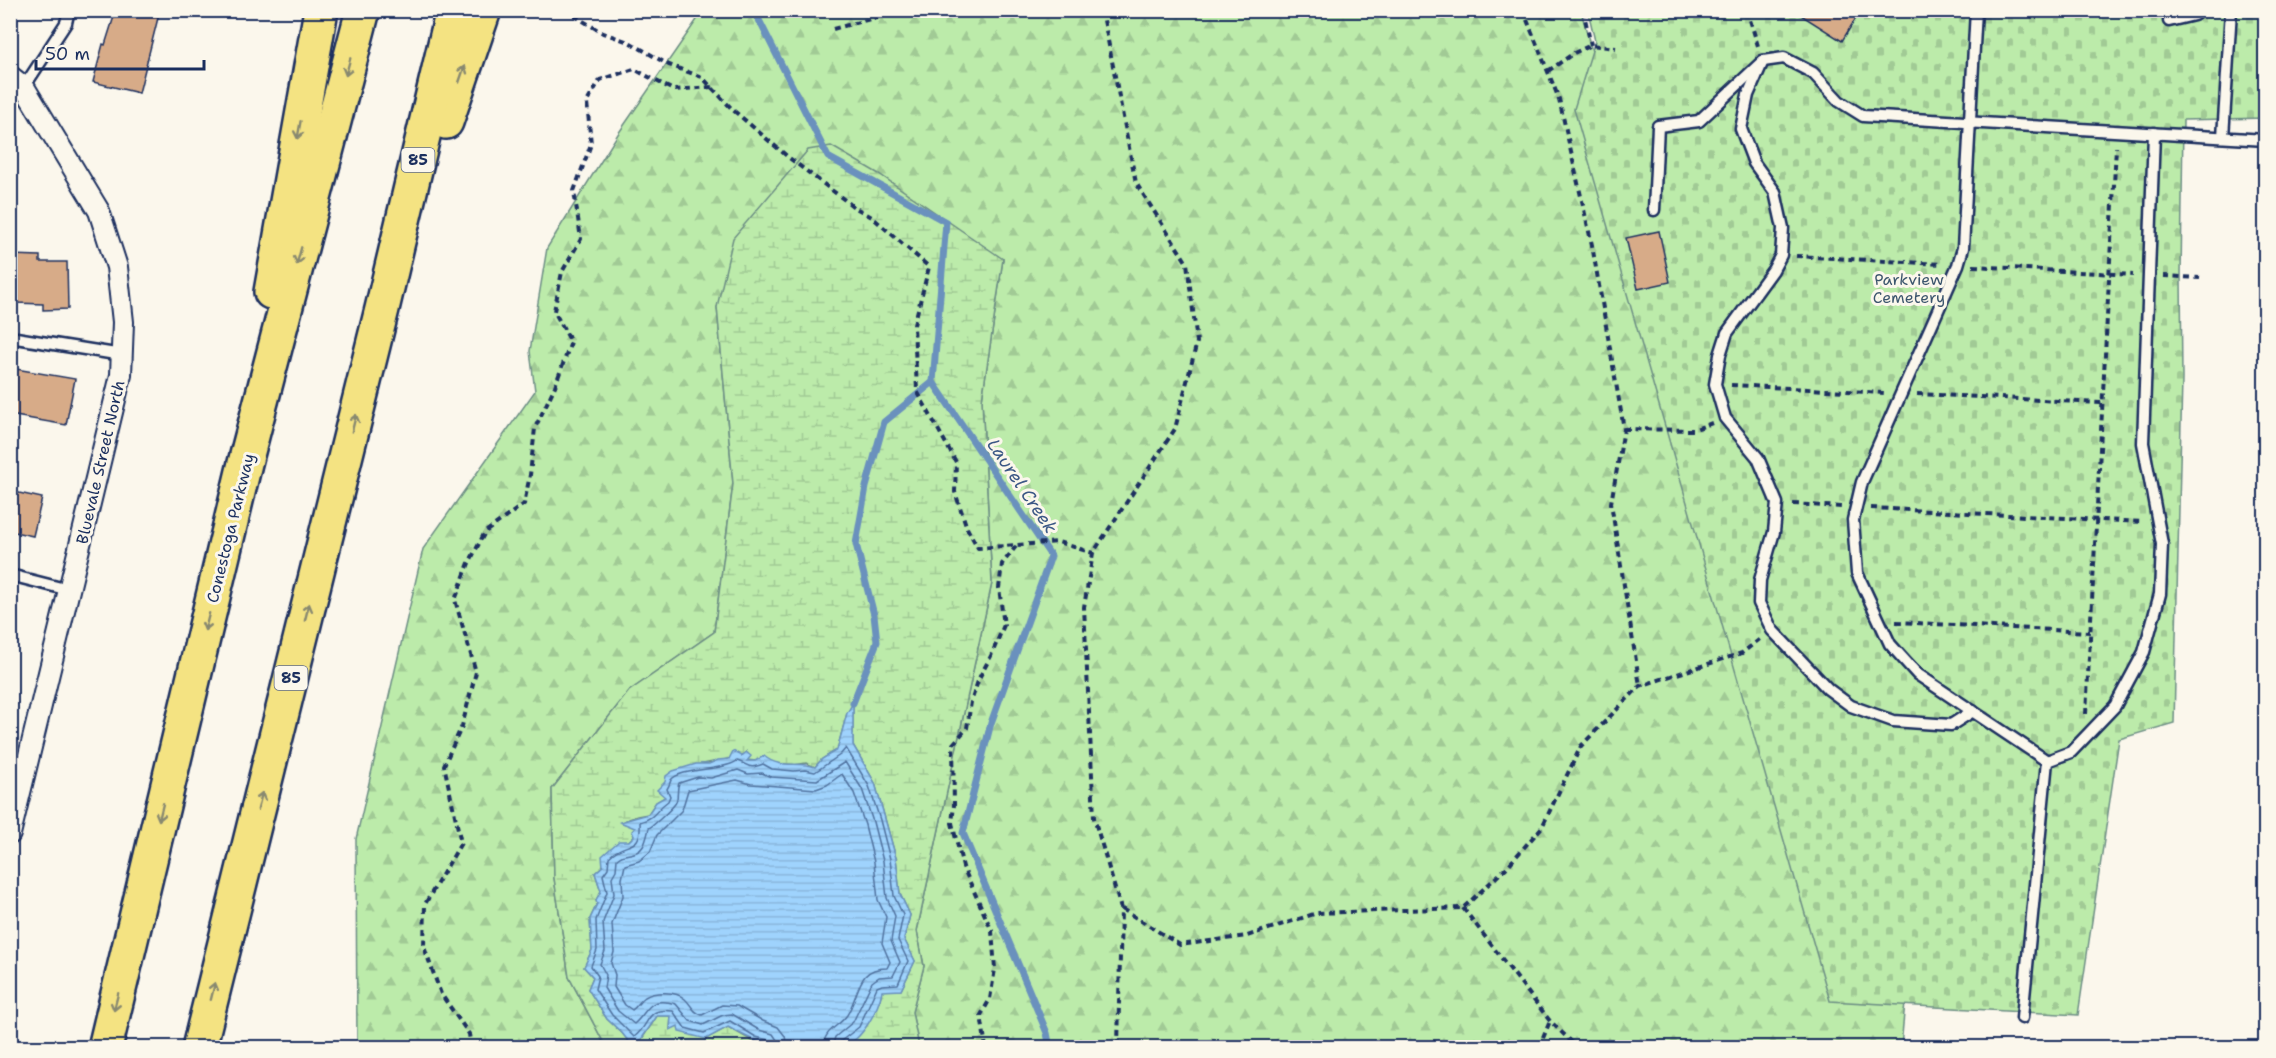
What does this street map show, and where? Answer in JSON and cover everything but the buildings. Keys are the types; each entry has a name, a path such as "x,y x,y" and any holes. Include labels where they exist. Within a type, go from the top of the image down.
{"highway":[{"path":"245,463 277,252 321,10"},
{"name":"Conestoga Parkway","path":"105,1047 245,463 363,10"},
{"name":"85","path":"199,1047 382,309 453,10"},
{"path":"382,309 484,10"}],"street":[{"name":"Bluevale Street North","path":"11,828 121,375 123,322 117,267 99,211 15,88"}],"lane":[{"path":"15,88 66,23 69,10"},
{"path":"1976,10 1963,248 1958,265 1862,482 1853,520 1857,573 1890,644 1917,674 2047,761"},
{"path":"2169,21 2193,15 2199,10"},
{"path":"2223,137 2230,10"},
{"path":"1654,210 1658,126 1699,121 1763,61 1784,58 1813,74 1839,101 1863,116 2265,140"},
{"path":"1763,61 1748,95 1741,129 1754,163 1775,192 1783,228 1780,255 1773,270 1727,333 1715,384 1725,418 1758,458 1777,503 1774,532 1760,580 1759,603 1772,630 1828,689 1851,706 1893,721 1951,725 1973,711"},
{"path":"2047,761 2071,752 2115,706 2144,652 2160,594 2162,544 2142,443 2154,133"},
{"path":"10,338 122,355"},
{"path":"10,574 69,590"},
{"path":"2022,1018 2047,761"}],"path":[{"path":"564,10 603,33 630,42 669,65 702,76 733,110 788,157 854,207 872,217 929,267 914,325 917,391 956,462 955,492 967,528 978,548 1018,543 1058,542 1093,553"},
{"path":"833,29 881,15 886,10"},
{"path":"1102,10 1136,183 1187,263 1197,342 1175,429 1093,553 1084,607 1094,818 1121,909 1118,1047"},
{"path":"1523,10 1558,99 1592,245 1624,429 1611,503 1640,686"},
{"path":"1583,10 1591,45"},
{"path":"1747,10 1763,61"},
{"path":"1548,71 1574,53 1591,45 1616,48"},
{"path":"471,1047 469,1034 441,994 424,947 425,904 461,843 444,765 462,726 476,672 455,600 486,532 525,504 535,428 572,342 554,311 562,272 581,239 574,191 591,144 587,102 600,80 634,69 673,90 712,87"},
{"path":"2084,738 2116,131"},
{"path":"1780,255 2200,278"},
{"path":"1624,429 1693,430 1725,418"},
{"path":"1777,503 2157,522"},
{"path":"986,1047 981,1015 990,999 995,969 992,931 963,867 952,823 953,744 967,728 971,702 979,678 1004,625 999,588 1002,564 1018,543"},
{"path":"1879,621 2090,632"},
{"path":"1121,909 1180,945 1247,936 1317,913 1463,908 1506,868 1542,827 1581,746 1640,686 1742,653 1772,630"},
{"path":"1463,908 1550,1021 1578,1047"},
{"path":"1539,1047 1550,1021"}],"green space":[{"path":"703,11 1581,11 1776,730 1912,923 1901,1047 919,1047 912,1012 924,966 917,931 992,583 982,400 1003,259 717,307 733,484 714,632 629,691 552,789 554,878 569,977 606,1047 357,1048 356,839 423,549 535,391 530,351 547,248 618,134"},
{"name":"Parkview Cemetery","path":"1588,11 2265,11 2265,118 2183,120 2182,379 2174,723 2119,739 2078,1015 1830,1001 1574,109 1595,41"},
{"path":"831,146 879,174 1003,259 982,400 992,583 917,931 924,966 912,1012 919,1047 814,1047 819,1045 844,1046 880,999 882,990 901,990 915,961 904,939 910,915 900,894 896,858 875,783 853,745 853,704 847,713 837,750 822,759 815,767 806,763 794,765 746,760 746,752 743,756 688,767 665,797 656,802 648,814 621,822 636,828 634,836 595,873 601,891 590,919 592,950 584,967 593,977 588,989 607,1019 633,1047 606,1047 569,977 554,878 552,789 629,691 714,632 733,484 717,307 733,238 808,150"},
{"path":"657,1016 671,1016 670,1029 678,1025 706,1039 728,1027 754,1042 777,1047 636,1048"}],"water":[{"path":"853,703 853,745 875,783 896,858 900,894 910,915 904,939 915,961 901,990 882,991 869,1023 857,1038 844,1046 783,1048 752,1040 728,1027 706,1039 679,1032 678,1026 670,1030 671,1016 657,1016 636,1047 633,1047 607,1019 588,989 593,977 584,967 592,950 590,919 601,891 595,873 603,866 602,856 619,841 629,841 634,836 632,831 635,828 620,822 648,814 656,802 665,797 657,790 665,782 666,776 673,771 696,764 709,764 729,759 733,751 742,756 746,752 751,756 747,761 755,761 764,756 777,763 815,767 822,759 837,750 847,713"}],"waterway":[{"name":"Laurel Creek","path":"754,10 828,157 946,222 933,382 1051,556 991,723 963,833 1047,1033 1050,1048"},
{"path":"853,703 877,642 874,615 856,544 866,487 884,422 933,382"}]}
